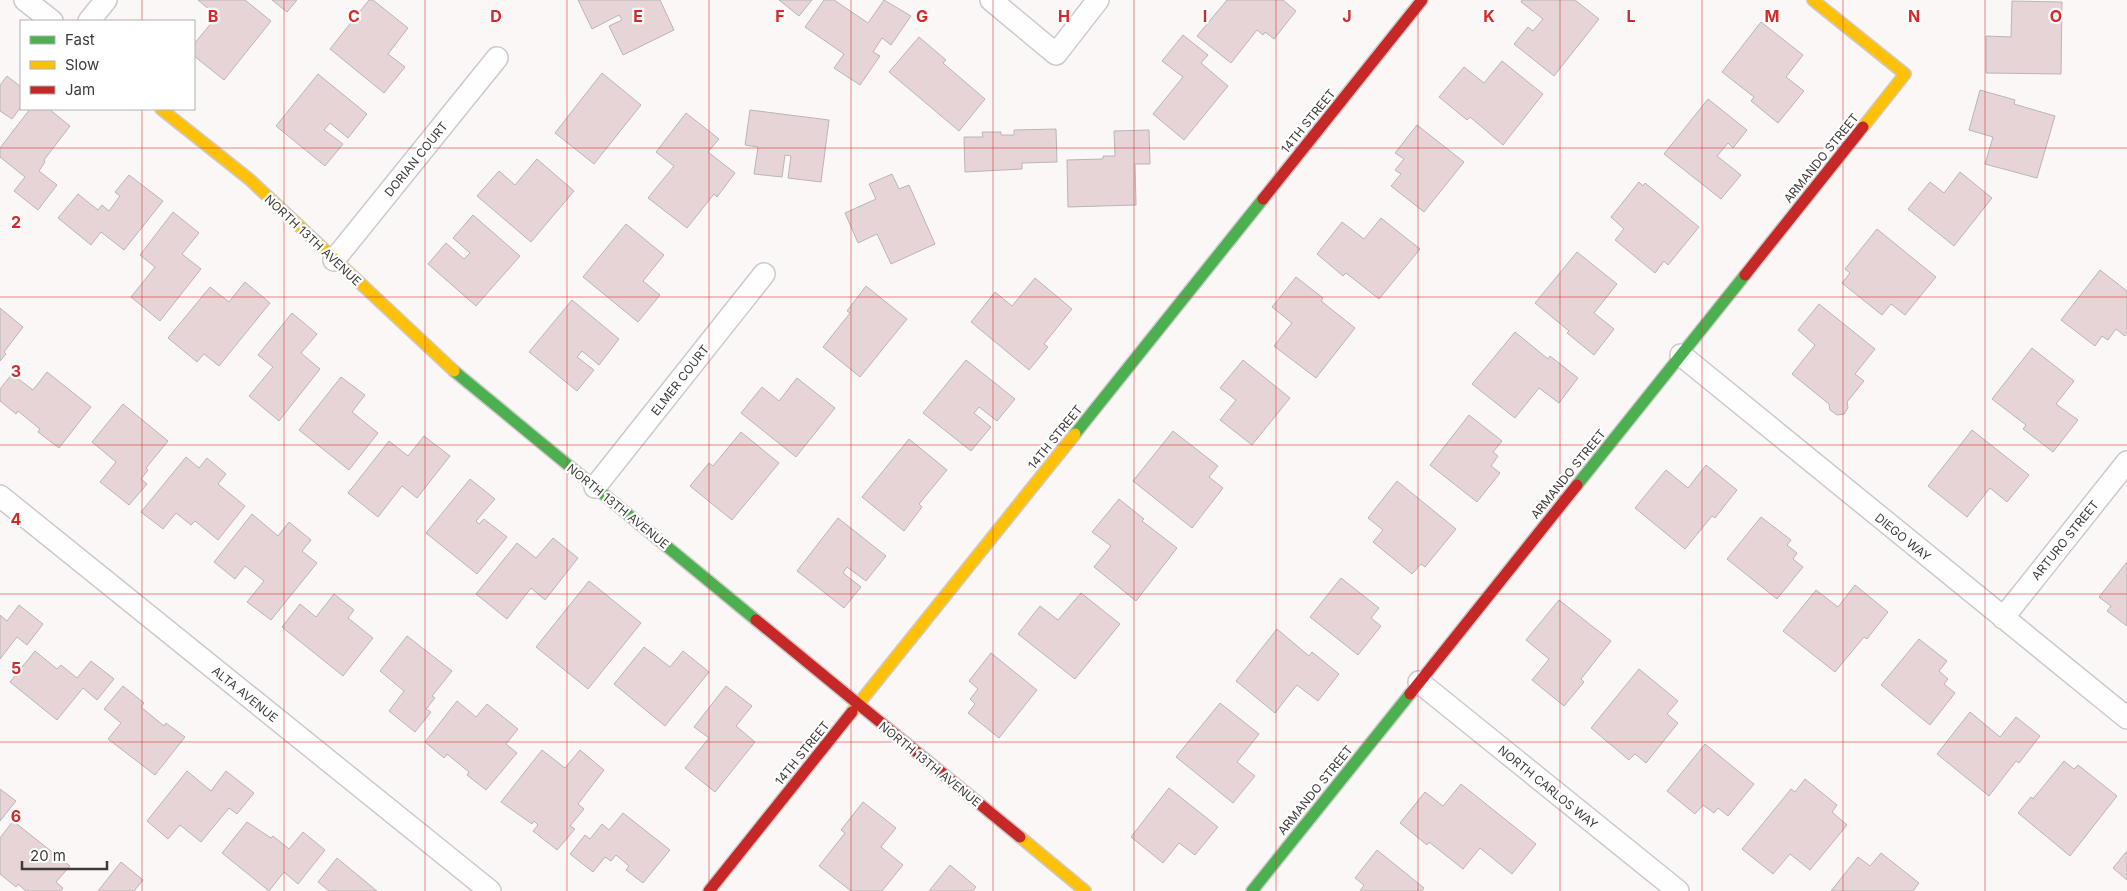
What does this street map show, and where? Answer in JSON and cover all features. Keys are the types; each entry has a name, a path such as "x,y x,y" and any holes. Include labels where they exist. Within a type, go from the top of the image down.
{"street":[{"path":"25,0 51,20"},
{"path":"89,20 106,0"},
{"path":"991,0 1056,54 1098,0"},
{"name":"14TH STREET","path":"709,891 1422,0"},
{"name":"ARMANDO STREET","path":"1252,891 1906,74 1813,0"},
{"name":"DORIAN COURT","path":"334,260 497,58"},
{"name":"NORTH 13TH AVENUE","path":"162,110 249,179 442,361 1085,891"},
{"name":"ELMER COURT","path":"595,487 764,274"},
{"name":"DIEGO WAY","path":"1681,355 2127,718"},
{"name":"ARTURO STREET","path":"2003,618 2127,462"},
{"name":"ALTA AVENUE","path":"0,496 490,891"},
{"name":"NORTH CARLOS WAY","path":"1419,682 1678,891"}],"building":[{"path":"198,0 245,0 271,21 224,80 195,57 195,43 217,16"},
{"path":"272,0 297,0 287,12"},
{"path":"369,0 373,0 408,28 388,54 405,67 384,93 330,49"},
{"path":"578,0 660,0 674,30 623,55 609,26 622,20 619,15 592,29"},
{"path":"779,0 812,0 799,16"},
{"path":"824,0 834,0 868,23 884,0 911,16 891,45 882,38 873,52 880,56 860,85 834,68 844,54 805,27"},
{"path":"1227,0 1283,0 1296,11 1274,39 1265,32 1263,35 1257,30 1231,63 1197,36"},
{"path":"1522,0 1575,0 1599,19 1554,76 1514,44 1528,27 1533,31 1543,19 1521,2"},
{"path":"2012,1 2062,2 2061,74 1986,73 1986,36 2011,37"},
{"path":"1761,22 1803,55 1786,77 1804,91 1778,123 1751,101 1754,97 1722,72"},
{"path":"1183,35 1208,55 1201,63 1228,86 1184,140 1153,114 1183,77 1162,61"},
{"path":"919,37 946,60 943,63 985,99 959,131 889,72"},
{"path":"1502,61 1543,94 1503,145 1470,117 1467,120 1439,97 1464,67 1484,83"},
{"path":"602,73 641,105 594,164 555,133"},
{"path":"318,74 367,114 348,138 330,123 324,130 343,144 325,166 276,126"},
{"path":"7,76 20,86 20,108 12,119 0,111 0,85"},
{"path":"1980,90 2015,100 2014,104 2055,116 2037,178 1985,164 1993,137 1969,130"},
{"path":"1708,99 1747,130 1733,148 1728,143 1717,156 1741,175 1721,199 1664,154"},
{"path":"29,110 50,110 70,126 44,160 45,162 39,171 57,185 38,210 14,191 25,177 0,157 0,148"},
{"path":"750,110 829,120 821,182 788,178 791,156 785,155 782,177 754,174 758,147 745,145"},
{"path":"686,113 719,139 708,152 735,173 717,197 714,194 687,228 648,198 674,166 656,152"},
{"path":"1417,125 1464,162 1424,212 1391,186 1401,174 1395,170 1404,159 1395,153"},
{"path":"1056,129 1057,162 1022,163 1022,169 965,172 964,137 983,137 982,132 1001,132 1001,135 1014,135 1014,130"},
{"path":"1149,130 1150,164 1135,164 1136,205 1068,207 1067,160 1103,159 1103,156 1115,156 1114,131"},
{"path":"537,159 574,191 531,242 477,196 499,171 515,185"},
{"path":"1960,172 1992,198 1954,246 1908,209 1930,182 1944,193"},
{"path":"892,174 899,189 909,185 935,244 891,264 877,234 858,243 845,213 876,199 869,184"},
{"path":"129,175 163,201 124,250 101,232 91,245 58,218 78,194 98,210 102,205 109,211 120,196 115,192"},
{"path":"1639,182 1643,186 1645,183 1699,227 1668,265 1664,261 1655,273 1615,240 1624,229 1611,217"},
{"path":"173,212 199,233 182,254 201,269 160,321 131,297 155,267 140,255"},
{"path":"473,215 520,256 476,306 428,264 446,243 464,259 470,253 453,238"},
{"path":"1381,218 1420,249 1379,299 1346,273 1343,276 1317,254 1342,222 1364,239"},
{"path":"626,224 664,255 643,281 660,295 638,322 583,277"},
{"path":"1877,229 1936,277 1905,315 1891,304 1882,315 1842,283 1850,273 1845,269"},
{"path":"1577,252 1617,284 1594,313 1614,329 1594,355 1535,303"},
{"path":"2100,270 2127,291 2127,333 2125,336 2116,329 2108,340 2102,336 2095,346 2061,320"},
{"path":"1296,277 1323,298 1321,301 1355,328 1316,378 1274,346 1292,323 1272,307"},
{"path":"1035,278 1072,309 1044,344 1048,347 1029,370 971,322 995,292 1012,306"},
{"path":"245,282 270,303 219,366 204,354 197,362 168,338 210,287 229,302"},
{"path":"866,286 907,319 860,377 823,347 850,313 847,311"},
{"path":"572,300 619,339 599,365 582,351 577,357 594,370 577,391 529,352"},
{"path":"1819,304 1875,349 1855,374 1864,381 1847,402 1848,408 1844,414 1837,415 1830,410 1829,404 1792,374 1815,345 1798,330"},
{"path":"0,308 23,327 4,352 6,354 0,361"},
{"path":"292,313 317,334 301,353 320,369 279,421 249,396 273,367 258,355"},
{"path":"1515,332 1548,359 1550,356 1578,378 1559,403 1539,388 1515,418 1472,384"},
{"path":"2032,348 2074,381 2056,404 2078,420 2053,452 2023,429 2026,425 1992,399"},
{"path":"966,360 1015,399 997,421 979,407 974,413 991,427 971,451 923,413"},
{"path":"1243,360 1290,398 1252,445 1220,420 1236,400 1220,388"},
{"path":"47,372 91,407 59,448 38,432 40,429 18,411 16,414 0,401 0,389 12,374 33,390"},
{"path":"341,377 365,395 352,412 378,433 349,470 299,430"},
{"path":"797,378 835,408 796,457 741,413 762,387 779,401"},
{"path":"123,404 168,441 146,468 148,470 141,479 147,484 129,505 100,482 116,462 92,442"},
{"path":"1469,415 1502,441 1493,452 1498,456 1491,466 1500,473 1477,502 1430,465"},
{"path":"1972,430 2029,475 2007,502 1990,488 1967,517 1928,486"},
{"path":"1173,431 1218,466 1209,477 1223,488 1192,528 1133,481"},
{"path":"741,432 779,463 732,520 690,486 709,463 713,466"},
{"path":"424,436 450,456 417,498 402,486 378,517 348,493 389,441 408,456"},
{"path":"909,439 947,470 919,504 922,507 904,531 862,497"},
{"path":"186,457 199,468 207,458 226,474 218,484 245,506 218,540 195,521 191,525 176,513 163,529 141,512"},
{"path":"1706,465 1737,490 1715,518 1712,516 1685,549 1635,508 1666,470 1688,488"},
{"path":"470,479 495,499 476,521 479,524 484,519 507,537 477,574 426,533"},
{"path":"1397,481 1456,529 1425,567 1421,564 1412,574 1373,542 1383,530 1368,518"},
{"path":"1119,499 1144,519 1142,521 1177,548 1136,601 1094,567 1111,546 1092,532"},
{"path":"252,514 278,536 289,522 311,540 302,551 317,563 271,620 247,602 264,581 245,566 235,579 214,562"},
{"path":"1761,517 1791,540 1787,545 1797,553 1793,559 1803,567 1777,599 1727,559"},
{"path":"838,518 886,556 866,581 847,567 843,573 861,587 844,608 797,571"},
{"path":"553,538 578,558 545,600 531,588 507,619 476,594 517,543 536,558"},
{"path":"2127,562 2127,626 2107,611 2111,606 2099,597"},
{"path":"1341,578 1379,608 1371,618 1381,626 1358,655 1310,617"},
{"path":"589,581 641,623 588,689 536,647"},
{"path":"1855,585 1888,612 1867,639 1864,637 1835,672 1783,631 1816,590 1838,607"},
{"path":"1081,593 1120,624 1075,679 1018,634 1040,606 1058,620"},
{"path":"334,594 354,610 348,618 373,638 343,676 282,627 300,604 316,617"},
{"path":"1559,600 1611,641 1581,679 1584,682 1564,706 1532,680 1549,659 1526,640"},
{"path":"19,605 43,624 27,645 17,637 0,659 0,615 7,621"},
{"path":"1277,629 1309,656 1312,652 1339,674 1318,701 1297,685 1275,713 1236,681"},
{"path":"407,636 452,671 432,696 435,698 426,709 431,712 415,732 389,711 404,691 380,671"},
{"path":"1919,639 1947,661 1939,671 1948,679 1944,684 1955,693 1930,725 1881,685"},
{"path":"644,647 670,667 683,651 709,672 665,726 614,684"},
{"path":"35,651 57,669 61,665 77,678 91,661 114,679 97,700 83,688 57,720 10,682"},
{"path":"991,653 1037,690 999,738 968,713 975,704 970,699 978,689 969,681"},
{"path":"1639,669 1678,701 1667,714 1678,723 1646,763 1635,754 1629,760 1591,728"},
{"path":"123,686 144,703 141,707 164,726 166,723 185,737 155,775 108,739 121,723 104,709"},
{"path":"726,686 752,706 736,726 755,742 715,792 685,768 709,738 694,727"},
{"path":"457,701 476,717 487,704 518,729 506,744 517,753 486,790 467,775 469,772 447,754 444,758 425,742"},
{"path":"1220,703 1259,734 1237,762 1255,776 1233,803 1176,757"},
{"path":"1970,712 2000,737 2016,717 2040,736 2019,763 2016,761 1989,796 1937,754"},
{"path":"1705,744 1754,784 1728,816 1718,808 1714,813 1703,805 1695,814 1667,791"},
{"path":"542,750 565,768 580,750 604,770 578,804 584,809 570,826 575,829 557,850 533,831 538,825 534,821 532,824 501,802"},
{"path":"2064,761 2074,769 2078,765 2117,796 2070,856 2018,813 2031,797 2033,799"},
{"path":"187,771 211,791 226,771 254,793 237,814 229,808 201,842 180,825 168,839 147,821"},
{"path":"1805,779 1837,805 1832,812 1847,825 1810,870 1790,854 1773,874 1742,849 1791,789 1795,792"},
{"path":"1461,784 1536,844 1512,874 1480,848 1463,869 1429,842 1427,845 1400,823 1425,792 1443,806"},
{"path":"1169,788 1218,827 1195,855 1179,843 1163,863 1131,837"},
{"path":"0,789 16,801 0,821"},
{"path":"863,802 896,828 881,847 903,865 882,891 851,891 819,866 845,833 841,830"},
{"path":"623,813 670,850 643,883 626,870 629,866 616,855 611,861 605,857 593,872 570,854 585,835 590,839 602,824 609,830"},
{"path":"13,821 70,866 56,882 63,888 61,891 26,891 18,884 16,887 0,874 0,838"},
{"path":"247,822 271,838 273,836 289,849 303,832 325,850 298,884 284,872 269,891 222,853"},
{"path":"1377,850 1424,888 1422,891 1360,891 1364,885 1355,878"},
{"path":"2127,851 2127,880 2113,868"},
{"path":"1881,853 1919,883 1913,891 1831,891 1858,857 1870,866"},
{"path":"337,858 377,891 329,891 318,882"},
{"path":"121,862 143,880 134,891 98,891"},
{"path":"950,865 976,887 973,891 929,891"}],"traffic: fast":[{"path":"1075,434 1263,199"},
{"path":"1577,485 1745,275"},
{"path":"454,371 756,620"},
{"path":"1252,891 1410,694"}],"traffic: slow":[{"path":"1813,0 1905,74 1863,127"},
{"path":"162,110 249,179 454,371"},
{"path":"852,712 1075,434"},
{"path":"1020,837 1085,891"}],"traffic: jam":[{"path":"1263,199 1422,0"},
{"path":"1745,275 1863,127"},
{"path":"1410,694 1577,485"},
{"path":"756,620 1020,837"},
{"path":"709,891 852,712"}]}
